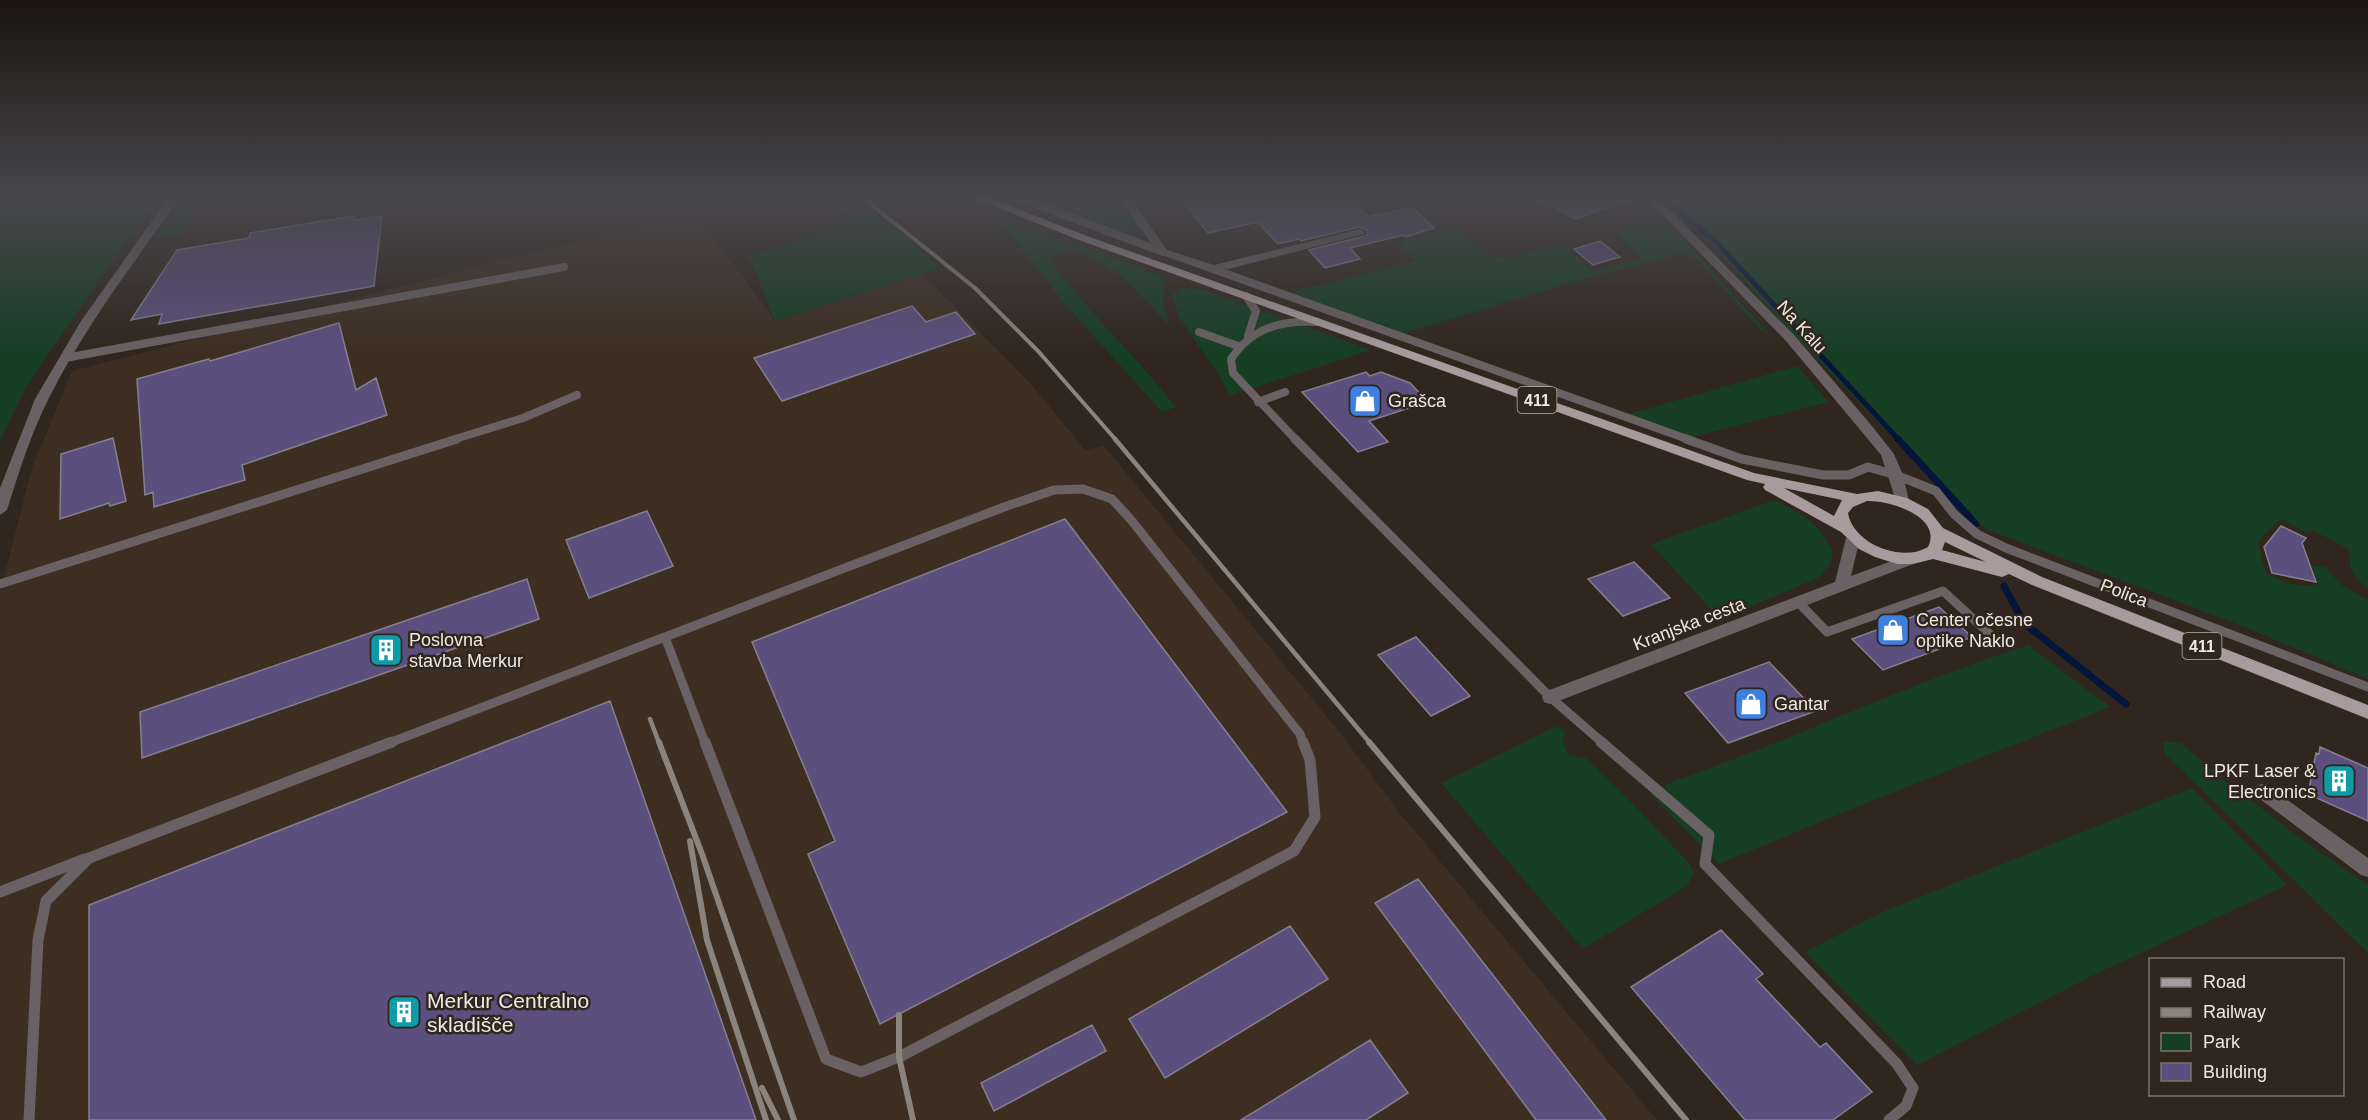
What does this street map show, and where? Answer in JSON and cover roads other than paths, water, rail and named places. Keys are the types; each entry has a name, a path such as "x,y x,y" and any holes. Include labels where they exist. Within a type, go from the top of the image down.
{"main road":[{"name":"411","path":"1117,249 1752,477 1855,498 1877,496 1902,501 1925,515 1938,532 2037,581 2368,712"},
{"name":"411","path":"1752,477 1849,533 1872,551 1908,560"},
{"path":"1849,533 1841,519 1842,511 1847,503 1855,498"},
{"path":"1908,560 1922,558 1932,553 1939,544 1938,532"},
{"name":"411","path":"1932,553 2037,581"}],"street":[{"path":"0,510 16,461 42,400 110,286 137,249"},
{"path":"1161,249 1163,252 1213,269 1291,249"},
{"name":"Na Kalu","path":"1704,249 1790,338 1887,454 1896,475 1902,501"},
{"path":"1162,266 1163,252"},
{"path":"1841,587 1849,533"},
{"name":"Kranjska cesta","path":"1550,697 1908,560"},
{"path":"2262,791 2368,869"}],"lane":[{"path":"1156,249 1163,252"},
{"path":"65,358 564,267"},
{"name":"Polica","path":"1213,269 1742,459 1822,475 1849,475 1868,467 1896,475 1936,491 1954,514 1977,534 2006,548 2368,687"},
{"path":"1246,296 1256,306 1256,313 1248,336"},
{"path":"1322,323 1283,322 1248,336 1238,346 1231,359 1233,373 1258,402 1550,697 1709,835 1705,864 1897,1064 1913,1088 1906,1106 1889,1120"},
{"path":"1199,332 1238,346"},
{"path":"1258,402 1285,392"},
{"path":"0,584 523,418 577,395"},
{"path":"0,892 1004,507 1054,490 1083,489 1112,499 1132,521 1300,734 1310,760 1315,817 1294,851 899,1057 861,1072 826,1059 665,637"},
{"path":"1798,603 1827,632 1943,591 1992,636"},
{"path":"29,1120 38,940 46,901 89,858"}],"waterway":[{"path":"1723,249 1899,440"},
{"path":"1898,439 1976,524"},
{"path":"2004,586 2024,623 2126,704"}],"railway":[{"path":"927,249 975,288 1038,351 1116,440"},
{"path":"1115,439 1370,743"},
{"path":"650,719 659,743"},
{"path":"659,742 702,854 794,1120"},
{"path":"1369,742 1686,1120"},
{"path":"690,841 707,940 766,1120"},
{"path":"899,1015 899,1057 913,1120"},
{"path":"762,1088 778,1120"}],"place":[{"name":"Grašca","path":"1365,401"},
{"name":"Center očesne optike Naklo","path":"1893,630"},
{"name":"Poslovna stavba Merkur","path":"386,650"},
{"name":"Gantar","path":"1751,704"},
{"name":"LPKF Laser & Electronics","path":"2339,781"},
{"name":"Merkur Centralno skladišče","path":"404,1012"}]}
